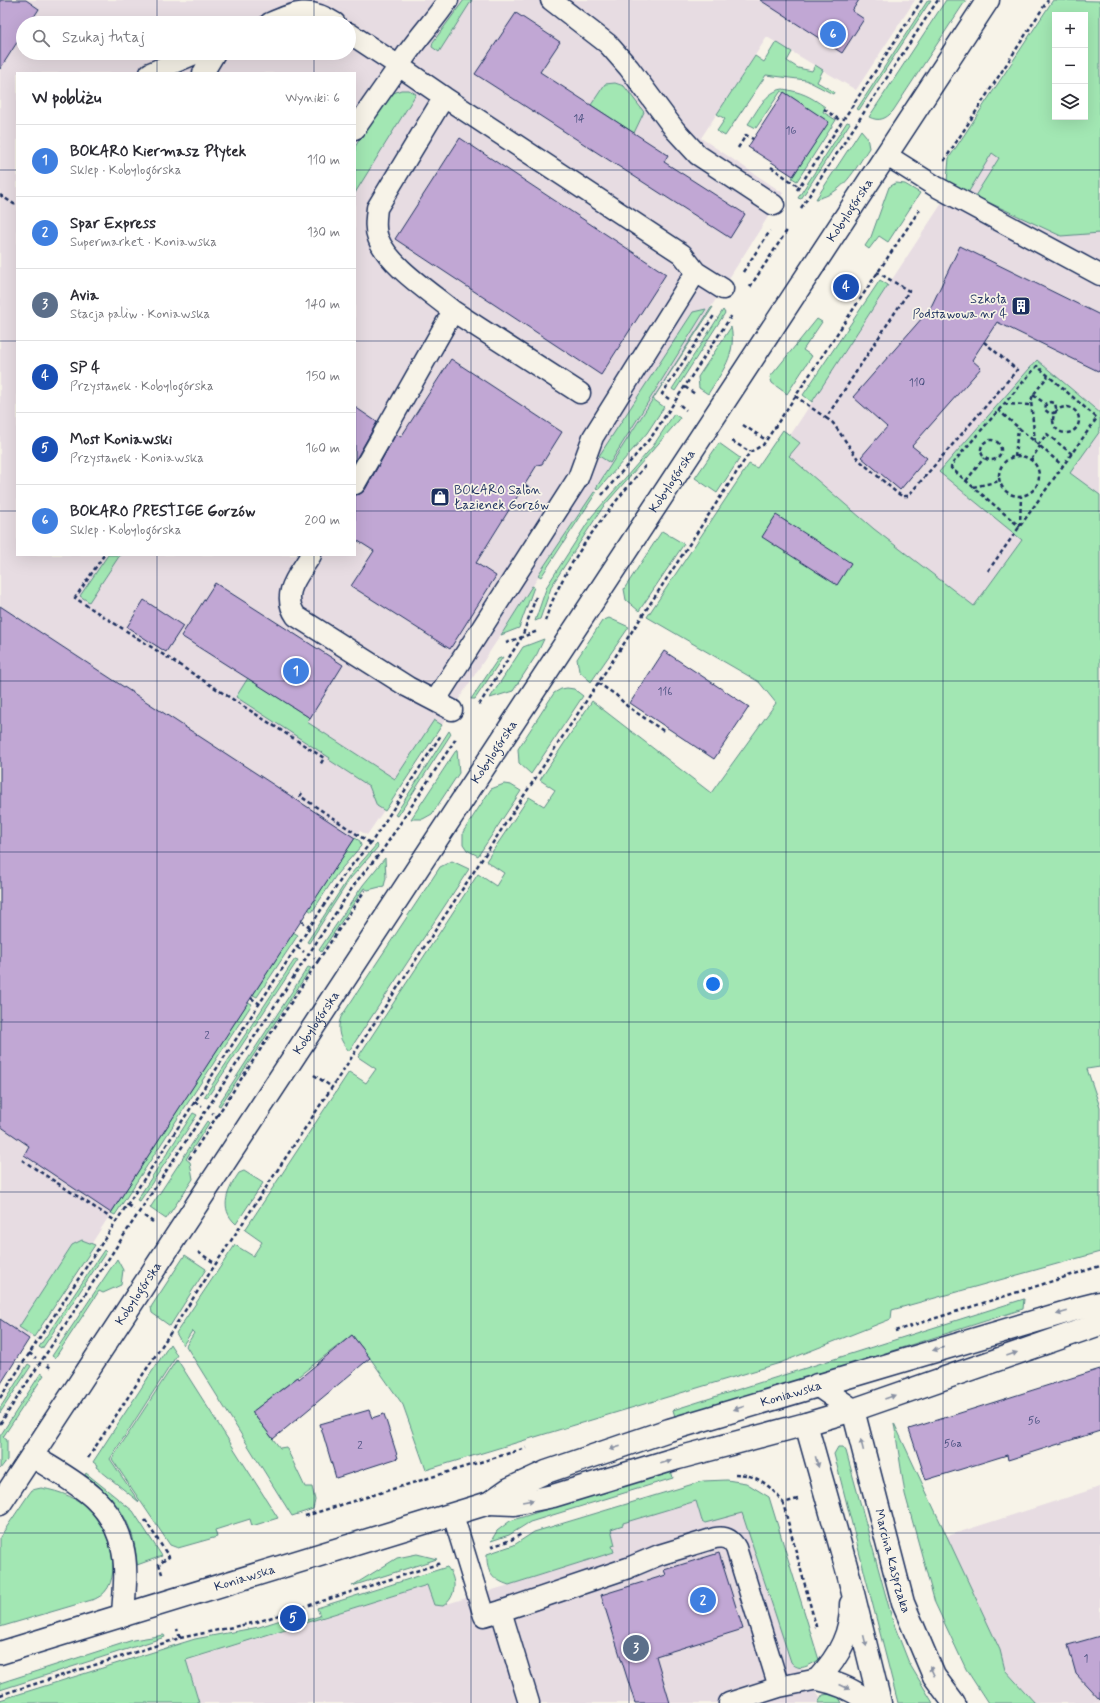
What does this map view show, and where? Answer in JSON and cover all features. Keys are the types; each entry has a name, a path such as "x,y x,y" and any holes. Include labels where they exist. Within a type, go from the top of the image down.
{"main road":[{"name":"Kobylogórska","path":"0,1504 988,0"},
{"name":"Koniawska","path":"0,1653 489,1503 509,1489 546,1472 717,1415 1100,1303"},
{"name":"Koniawska","path":"489,1503 514,1504 553,1496 678,1458 806,1424 853,1410 1100,1324"},
{"path":"853,1410 817,1385 806,1424 848,1573 880,1703"},
{"name":"Marcina Kasprzaka","path":"853,1410 903,1603 934,1676 954,1703"},
{"path":"32,1456 96,1499 108,1512 117,1528 123,1547 123,1616"},
{"path":"818,1679 830,1666 842,1649 848,1630 852,1611 848,1573"},
{"path":"818,1679 834,1682 850,1689 868,1703"}],"lane":[{"path":"356,128 410,48 436,18 448,0"},
{"path":"551,0 608,44 629,68 675,130 692,150 774,205"},
{"path":"286,16 295,12 324,16"},
{"path":"356,38 682,254 696,272 723,289"},
{"path":"152,72 181,60"},
{"path":"204,72 211,60"},
{"path":"444,97 377,208 375,223 378,238 392,260 453,311 580,393"},
{"path":"886,155 935,186 1100,275"},
{"path":"310,556 291,588 289,598 290,607 296,616 408,687 443,706 578,478 593,437 696,272"},
{"path":"356,482 453,311"},
{"path":"453,1514 484,1616 628,1568 659,1555 721,1536 728,1538 733,1542 736,1548 779,1687"},
{"path":"501,1611 530,1703"},
{"path":"729,1703 779,1687 818,1679"}],"path":[{"path":"799,212 938,0"},
{"path":"88,1458 750,452 763,445 941,178 945,157 1048,0"},
{"path":"824,109 842,121"},
{"path":"747,136 753,139"},
{"path":"771,167 799,187"},
{"path":"0,195 16,205"},
{"path":"749,289 791,225"},
{"path":"826,418 908,291 877,272"},
{"path":"600,497 652,436 736,308"},
{"path":"795,396 833,423 858,459 897,493 902,496 908,496 1017,370 984,342"},
{"path":"988,571 1020,527 1097,418 1037,366 952,464 951,468 1020,527"},
{"path":"1038,444 1031,405 1033,396 1048,376"},
{"path":"1033,396 1046,404 1050,402 1055,404 1056,408 1054,413 1052,421 1055,428 1061,433 1068,434 1075,430 1079,424 1079,416 1074,410 1067,407 1054,413 1049,414 1045,410 1046,404"},
{"path":"1004,404 1031,405"},
{"path":"998,410 1063,466"},
{"path":"740,423 766,440"},
{"path":"1015,457 1018,428"},
{"path":"1031,460 1038,444 1047,434 1072,454"},
{"path":"729,438 750,452"},
{"path":"989,440 997,442 1000,449 998,456 992,460 984,458 981,451 983,444 989,440"},
{"path":"1015,457 1026,457 1037,467 1038,481 1034,490 1022,496 1008,492 1001,485 1000,481 999,475 1002,465 1010,458 1015,457"},
{"path":"966,481 984,458"},
{"path":"544,624 555,591 608,509 650,461"},
{"path":"973,487 1000,481"},
{"path":"525,485 533,490"},
{"path":"1020,527 1022,496"},
{"path":"103,556 75,598 324,758 320,765"},
{"path":"476,709 522,637 538,592"},
{"path":"499,646 542,629"},
{"path":"598,683 616,695 627,706 665,732"},
{"path":"0,1398 346,872 370,843 442,733"},
{"path":"0,1424 356,882 382,851 460,734"},
{"path":"302,793 300,796 370,843"},
{"path":"331,823 334,819"},
{"path":"189,1158 365,890"},
{"path":"301,921 310,927"},
{"path":"297,947 304,952"},
{"path":"314,958 318,961"},
{"path":"250,998 260,1004"},
{"path":"308,1071 332,1087"},
{"path":"195,1102 202,1106"},
{"path":"212,1113 217,1116"},
{"path":"22,1160 117,1222"},
{"path":"128,1205 134,1209"},
{"path":"196,1251 216,1264"},
{"path":"29,1353 36,1358"},
{"path":"47,1365 51,1368"},
{"path":"0,1695 180,1638 159,1564 169,1556 144,1518"}],"shaded area":[{"path":"0,0 915,0 856,90 767,37 701,138 783,193 594,492 442,725 367,835 360,831 355,838 111,1213 92,1243 95,1245 34,1337 31,1336 0,1384"},
{"path":"1099,0 1100,1 1100,758 729,529 1052,35 1052,120 1088,120 1088,12"},
{"path":"1100,1487 1100,1703 1035,1703 1005,1670 941,1538"},
{"path":"696,1501 702,1521 705,1523 739,1512 744,1515 791,1662 797,1668 802,1668 820,1698 817,1703 199,1703 186,1661 427,1585 433,1602 440,1606 509,1585 614,1552 612,1545 615,1544 611,1529 623,1525 623,1523"}],"green space":[{"path":"464,0 472,0 439,52 432,47 433,42"},
{"path":"928,0 931,0 859,110 857,109"},
{"path":"946,0 966,0 893,111 882,119 873,119 869,117"},
{"path":"1053,0 1100,1 1100,233 1061,236 975,196 999,158 992,153 968,193 947,181 949,158"},
{"path":"776,42 792,52 787,61 798,68 812,71 815,65 823,70 817,82 834,92 833,94 806,80 766,75 725,136 717,131 725,119 717,114 755,56 764,62"},
{"path":"615,83 624,86 644,112 634,133 591,105 605,84"},
{"path":"783,89 800,93 815,100 825,107 823,112 836,120 797,181 792,178 828,122 781,91 756,128 748,124 767,97 772,93"},
{"path":"401,90 409,90 416,94 356,191 356,145 377,109 391,94"},
{"path":"847,122 850,123 801,199 798,198"},
{"path":"861,130 867,137 869,148 853,173 834,192 816,199"},
{"path":"896,183 905,184 920,193 888,242 879,236 869,249 865,246 871,237 889,187"},
{"path":"880,280 888,285 812,402 803,395"},
{"path":"713,307 653,399 664,407 647,433 598,490 596,488 711,308"},
{"path":"706,309 610,463 599,456 693,312"},
{"path":"723,310 725,313 675,391 672,389"},
{"path":"817,319 822,322 803,350 812,356 787,394 772,383 770,377"},
{"path":"731,327 732,346 730,354 723,370 708,394 699,388 698,377"},
{"path":"1037,360 1100,413 1100,431 1070,473 1100,495 1100,1067 1087,1069 1100,1107 1100,1252 892,1310 891,1319 780,1363 426,1470 403,1405 352,1335 252,1412 280,1448 286,1447 305,1487 312,1487 315,1500 313,1509 292,1516 186,1346 194,1333 192,1331 183,1345 176,1333 235,1245 253,1256 262,1242 245,1230 349,1072 366,1083 376,1069 358,1057 478,874 496,886 504,873 486,861 529,797 544,806 555,790 540,780 592,701 711,793 776,703 759,682 647,617 749,464 757,468 783,430 800,443 789,456 874,529 974,606 1022,540 939,472"},
{"path":"674,414 680,418 679,420 603,507 552,585 540,619 535,621 547,586 592,516 653,446"},
{"path":"719,443 740,458 717,493 695,478"},
{"path":"594,492 596,493 541,577 538,575"},
{"path":"662,531 684,544 639,611 626,600 624,589"},
{"path":"107,556 119,556 89,602 80,596"},
{"path":"532,586 534,587 519,628 501,635"},
{"path":"609,618 629,627 591,682 579,671 577,659 602,621"},
{"path":"544,639 537,654 513,691 490,698 523,647"},
{"path":"503,657 475,699 471,699 498,659"},
{"path":"248,678 310,718 307,722 395,779 434,720 442,725 385,811 377,806 369,786 329,760 330,758 236,697"},
{"path":"561,689 574,689 583,696 531,774 519,763 518,749 554,693"},
{"path":"449,731 451,734 398,816 395,815"},
{"path":"457,749 459,773 432,814 423,819 411,819"},
{"path":"504,784 511,785 521,791 478,856 467,850 463,844 463,832 491,789"},
{"path":"355,838 360,841 361,846 337,874 312,912 308,909"},
{"path":"377,844 378,847 350,879 309,943 307,942 351,874"},
{"path":"385,858 386,878 384,886 368,890 364,888 321,952 319,950 363,885"},
{"path":"452,861 469,869 349,1051 341,1039 339,1031 341,1017 440,867"},
{"path":"293,932 298,935 257,997 253,995"},
{"path":"295,959 298,960 207,1098 204,1097"},
{"path":"308,967 311,968 220,1106 218,1105"},
{"path":"248,1002 252,1004 115,1215 111,1213"},
{"path":"193,1113 197,1115 140,1201 137,1200"},
{"path":"207,1121 209,1123 186,1159 190,1162 193,1179 166,1219 150,1208"},
{"path":"244,1171 263,1183 236,1224 227,1212 227,1198 231,1185 239,1173"},
{"path":"82,1240 95,1245 34,1337 19,1327 72,1245"},
{"path":"104,1250 106,1252 42,1349 39,1347"},
{"path":"185,1255 206,1269 170,1326 152,1313 151,1307"},
{"path":"117,1259 123,1270 121,1285 103,1293 99,1291 55,1358 52,1356"},
{"path":"1024,1299 1023,1309 676,1420 673,1410"},
{"path":"170,1344 177,1355 110,1459 139,1502 96,1467 97,1465 93,1462"},
{"path":"177,1359 278,1518 252,1526 250,1519 215,1530 217,1537 178,1548 170,1545 112,1459"},
{"path":"28,1364 31,1366 0,1413 0,1408"},
{"path":"41,1373 44,1375 3,1437 7,1440 7,1460 0,1469 0,1436"},
{"path":"894,1423 1000,1650 1005,1670 1035,1703 988,1703 966,1669 935,1603 905,1494"},
{"path":"838,1447 843,1447 846,1451 893,1622 909,1663 933,1703 898,1703 834,1454"},
{"path":"671,1470 673,1478 530,1522 509,1535 491,1541 497,1531 510,1521"},
{"path":"86,1473 133,1511 162,1556 137,1565 133,1537 122,1513 106,1493 85,1475"},
{"path":"727,1480 746,1483 769,1497 819,1660 808,1666 801,1668 797,1667 791,1662 742,1513 705,1523 702,1521 696,1501 623,1523 623,1525 611,1529 615,1545 612,1546 614,1552 509,1585 503,1583 495,1577 489,1570 487,1554 514,1545 534,1532 703,1481"},
{"path":"41,1488 70,1496 88,1508 100,1522 110,1545 113,1571 110,1583 105,1592 95,1599 0,1627 0,1537 32,1490"},
{"path":"417,1554 437,1559 352,1586 397,1558"},
{"path":"447,1567 453,1577 454,1588 451,1598 443,1606 434,1605 427,1585 186,1660 199,1703 0,1703 0,1700 195,1639 259,1627 293,1616 295,1624 320,1616 317,1608"},
{"path":"164,1635 165,1637 0,1690 0,1683 133,1640"},
{"path":"837,1694 842,1703 818,1703 823,1695"}],"building":[{"path":"0,0 26,0 39,9 34,16 16,16 16,44 0,69"},
{"path":"760,0 859,0 852,11 864,19 842,53"},
{"path":"516,13 560,42 540,72 668,155 664,162 745,214 730,238 475,74"},
{"path":"784,92 829,122 793,176 748,147"},
{"path":"460,138 666,274 601,375 395,239"},
{"path":"960,246 1100,315 1100,372 997,322 972,360 981,368 912,446 927,458 900,490 861,457 887,427 853,397 930,309"},
{"name":"BOKARO Salon Łazienek Gorzów","path":"451,359 562,432 542,464 537,465 476,563 496,576 450,649 351,586 374,551 356,540 356,495 365,490 396,434 401,437"},
{"path":"356,408 377,422 356,459"},
{"path":"776,515 851,563 837,585 762,537"},
{"path":"215,583 343,665 310,718 181,636"},
{"path":"144,600 183,626 166,652 127,627"},
{"path":"0,606 355,838 111,1213 24,1155 29,1146 0,1126"},
{"path":"664,651 749,707 714,759 630,703"},
{"path":"0,1319 29,1339 0,1385"},
{"path":"352,1335 370,1358 273,1439 252,1412 298,1377 299,1379"},
{"path":"1100,1369 1100,1431 1008,1460 1007,1455 926,1480 909,1429"},
{"path":"369,1410 372,1418 384,1414 398,1458 336,1478 320,1424"},
{"path":"719,1553 743,1629 656,1656 670,1703 635,1703 601,1595 666,1575 664,1570"},
{"path":"1100,1636 1100,1700 1076,1674 1068,1645"}],"place":[{"name":"BOKARO PRESTIGE Gorzów","path":"833,34"},
{"name":"SP 4","path":"846,287"},
{"name":"Szkoła Podstawowa nr 4","path":"1021,306"},
{"name":"BOKARO Salon Łazienek Gorzów","path":"440,497"},
{"name":"BOKARO Kiermasz Płytek","path":"296,671"},
{"name":"Spar Express","path":"703,1600"},
{"name":"Most Koniawski","path":"293,1618"},
{"name":"Avia","path":"636,1648"}]}
